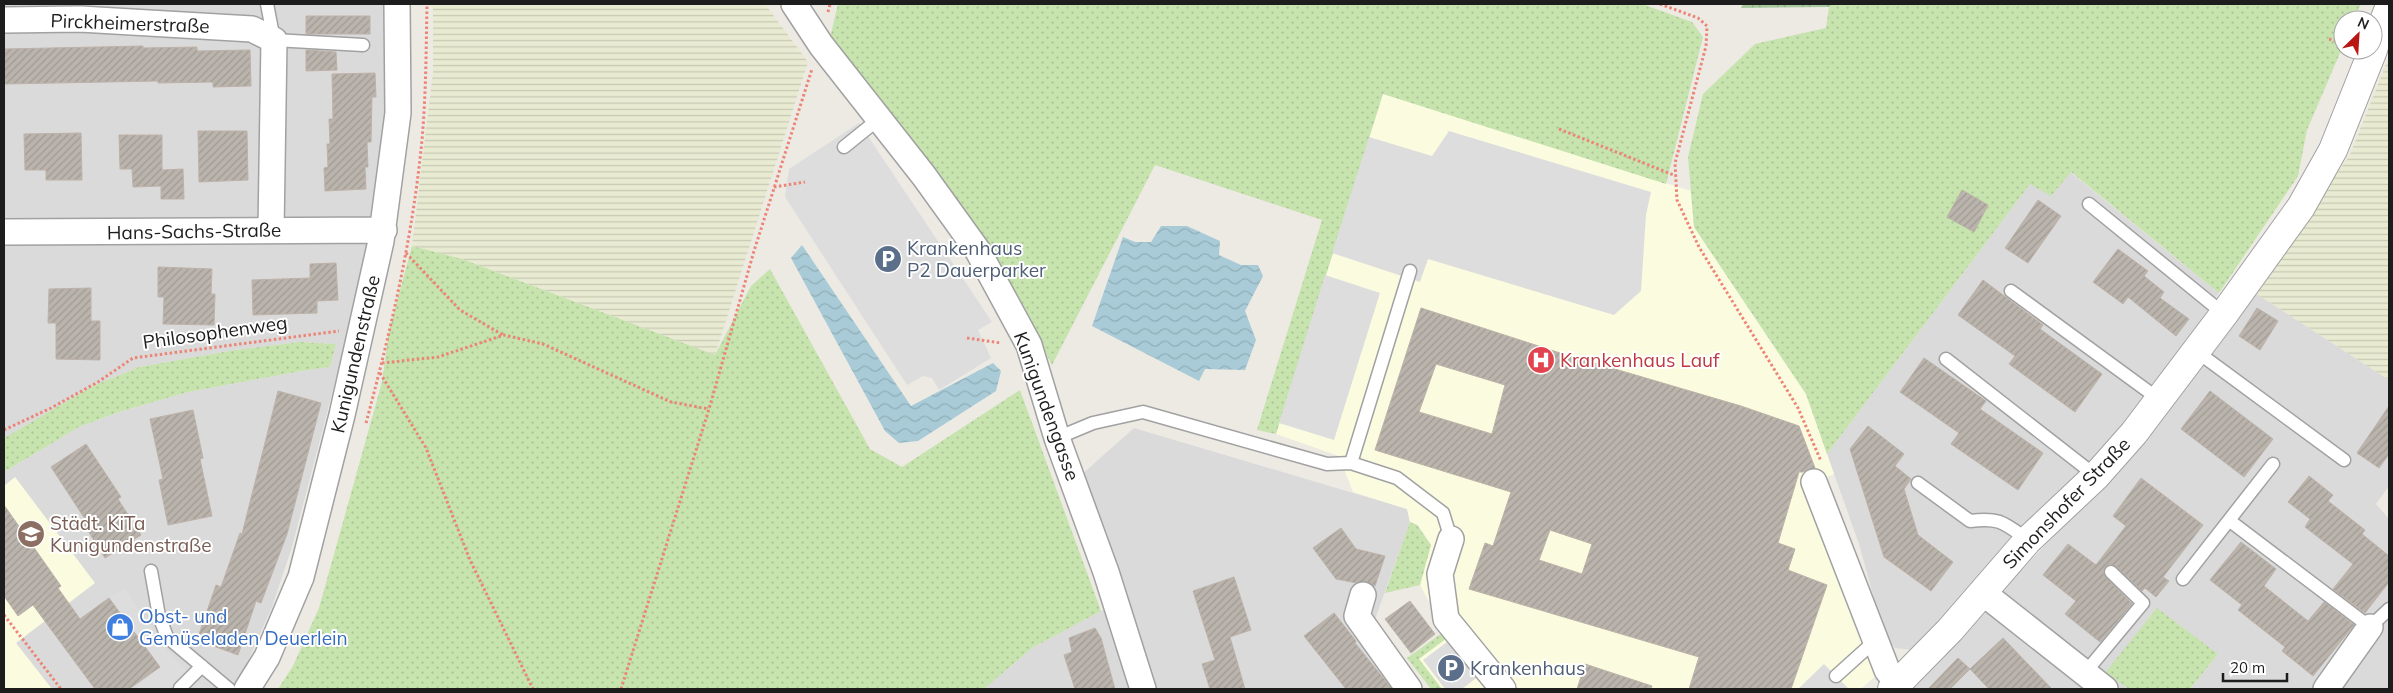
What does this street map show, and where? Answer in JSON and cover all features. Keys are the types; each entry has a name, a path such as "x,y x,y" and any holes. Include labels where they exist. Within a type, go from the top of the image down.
{"street":[{"name":"Kunigundenstraße","path":"247,689 267,657 301,577 362,331 384,230 398,113 396,4"},
{"name":"Kunigundengasse","path":"794,4 821,45 880,118 978,251 1029,346 1057,438 1106,572 1143,689"},
{"name":"Simonshofer Straße","path":"2383,23 2389,8"},
{"name":"Pirckheimerstraße","path":"4,20 80,19 252,29 274,40"},
{"path":"271,230 274,40"},
{"name":"Simonshofer Straße","path":"1814,482 1887,670 1895,686 1950,630 2028,540 2096,476 2160,400 2301,207 2333,150 2369,60"},
{"name":"Hans-Sachs-Straße","path":"4,232 130,233 384,230"},
{"path":"1451,539 1440,574 1446,619 1503,689"},
{"path":"1982,592 2105,689"},
{"path":"1363,594 1357,616 1409,689"},
{"path":"2326,689 2384,615"}],"lane":[{"path":"267,4 274,40 363,45"},
{"path":"844,147 880,118"},
{"path":"2089,204 2224,314"},
{"path":"1351,463 1410,271"},
{"path":"2010,290 2160,400"},
{"path":"2196,351 2344,460"},
{"path":"1946,359 2096,476"},
{"path":"1057,438 1094,423 1143,412 1326,464 1351,463 1397,478 1443,512 1451,539"},
{"path":"2183,579 2273,464"},
{"path":"1918,483 1970,521 1991,518 2004,523 2028,540"},
{"path":"2230,521 2384,615"},
{"path":"151,571 159,616 167,637 229,689"},
{"path":"2084,674 2143,603 2111,572"},
{"path":"1836,676 1876,640"},
{"path":"180,688 202,666"}],"path":[{"path":"1660,4 1698,18 1707,26 1706,46 1675,163 1678,200 1699,247 1798,408 1827,474 1814,482"},
{"path":"621,689 709,409 774,187 821,45"},
{"path":"1559,129 1676,176"},
{"path":"774,187 805,182"},
{"path":"406,253 460,310 504,335 543,344 671,402 709,409"},
{"name":"Philosophenweg","path":"4,430 74,395 133,358 333,330 389,331"},
{"path":"382,363 438,357 504,335"},
{"path":"967,338 1008,344"},
{"path":"379,373 426,448 470,560 533,689"},
{"path":"4,615 61,689"}],"shaded area":[{"path":"4,4 385,4 387,89 377,191 355,306 292,547 272,607 240,679 232,689 4,689 4,472 79,427 119,412 188,392 330,367 336,344 299,342 235,350 139,367 93,386 4,438"},
{"path":"433,4 765,4 808,62 715,355 462,259 412,246 433,72"},
{"path":"2389,57 2389,380 2249,289 2349,157"},
{"name":"Krankenhaus Lauf","path":"1383,93 1691,191 1694,227 1806,394 1834,474 1808,486 1878,674 1861,689 1442,689 1419,659 1445,631 1420,585 1431,545 1418,525 1410,522 1407,509 1353,492 1339,456 1276,434"},
{"name":"Krankenhaus P2 Dauerparker","path":"859,123 992,322 978,330 991,358 939,390 932,378 923,376 907,385 785,197 789,169"},
{"path":"1449,131 1651,192 1646,215 1641,291 1614,315 1428,259 1420,282 1332,253 1369,137 1432,156"},
{"path":"2070,172 2219,293 2167,373 2101,454 1914,650 1895,648 1884,635 1859,544 1827,454 2030,184"},
{"path":"1325,275 1380,293 1334,440 1279,423"},
{"path":"2249,289 2389,380 2389,486 2376,504 2389,519 2389,689 2190,689 2218,654 2106,673 2129,689 1907,689 2109,479"},
{"path":"1134,428 1407,509 1410,522 1374,622 1421,689 984,689 1032,648 1101,611 1125,602 1080,476"},
{"name":"Städt. KiTa Kunigundenstraße","path":"15,477 95,583 16,643 52,689 4,689 4,486"},
{"path":"125,588 168,652 205,689 133,689 160,667 109,598"},
{"name":"Krankenhaus","path":"1451,639 1479,676 1462,689 1445,689 1423,660"},
{"path":"1824,664 1849,689 1798,689"}],"green space":[{"path":"838,4 1642,4 1692,22 1703,37 1666,184 1383,94 1276,434 1257,430 1322,220 1155,165 1052,365 980,231 830,38"},
{"path":"1743,4 1833,4 1829,7 1741,8"},
{"path":"1833,4 2361,4 2358,10 2333,10 2333,60 2337,60 2307,130 2298,176 2219,293 2071,172 2051,196 2030,184 1827,454 1806,394 1694,227 1688,157 1703,94 1755,44 1826,28 1829,7"},
{"path":"412,246 462,259 715,355 751,286 770,269 870,449 902,467 1020,390 1101,611 1032,648 984,689 278,689 293,666 319,608 382,382 389,331"},
{"path":"299,342 336,344 330,367 188,392 119,412 79,427 4,472 4,438 93,386 139,367 235,350"},
{"path":"1410,522 1417,525 1431,545 1420,585 1385,593"},
{"path":"2157,608 2218,654 2190,689 2129,689 2105,673"},
{"path":"1445,631 1451,635 1419,659 1442,689 1431,689 1407,658"}],"water":[{"path":"1161,226 1187,226 1220,241 1219,255 1241,265 1258,265 1263,276 1245,311 1256,340 1245,370 1205,369 1199,381 1092,326 1123,237 1135,242 1151,242"},
{"path":"802,245 911,406 993,363 1001,371 996,391 918,441 899,443 885,431 791,258"}],"building":[{"path":"306,16 370,16 370,34 306,34"},
{"path":"143,46 143,48 197,47 197,51 250,50 251,86 213,87 213,82 158,83 158,81 4,84 4,49"},
{"path":"306,50 336,52 337,70 306,71"},
{"path":"375,73 376,97 372,97 371,142 367,142 368,167 365,167 366,189 325,191 324,168 328,167 327,144 330,144 329,119 333,119 332,74"},
{"path":"198,131 247,131 248,180 199,182"},
{"path":"81,133 82,180 46,180 46,170 25,170 24,134"},
{"path":"119,135 162,135 162,170 183,169 184,199 161,199 161,186 133,187 132,169 120,169"},
{"path":"1962,190 1988,205 1974,232 1947,217"},
{"path":"2038,200 2061,216 2028,263 2005,248"},
{"path":"2118,249 2148,271 2144,276 2164,292 2160,298 2189,319 2176,336 2128,297 2123,304 2093,282"},
{"path":"336,263 338,300 317,301 317,313 253,315 252,280 310,278 310,264"},
{"path":"158,267 212,269 211,294 215,294 214,325 163,324 164,297 158,297"},
{"path":"1983,280 2043,325 2040,329 2102,374 2075,412 2009,364 2015,356 1958,315"},
{"path":"91,288 91,321 100,321 100,360 56,359 56,323 48,323 49,289"},
{"name":"Krankenhaus Lauf","path":"1421,308 1557,352 1741,406 1799,426 1815,468 1799,472 1778,543 1795,549 1788,570 1827,585 1791,689 1689,689 1699,657 1469,589 1485,543 1493,546 1511,492 1375,450","holes":["1436,364 1505,385 1492,434 1419,412","1550,530 1592,544 1582,574 1539,560"]},
{"path":"2257,308 2278,321 2260,350 2239,336"},
{"path":"1924,358 1986,401 1980,409 2043,453 2018,490 1951,444 1959,433 1900,392"},
{"path":"278,391 321,403 287,534 261,603 256,601 238,655 197,640 216,585 221,587 240,533 242,534"},
{"path":"2210,391 2273,439 2244,477 2181,429"},
{"path":"2389,406 2389,454 2379,468 2357,453"},
{"path":"193,410 203,458 200,459 212,516 168,525 159,480 163,479 150,419"},
{"path":"1868,426 1904,454 1895,466 1911,479 1904,489 1918,535 1953,562 1931,591 1884,557 1850,449"},
{"path":"86,444 121,497 118,499 141,535 105,558 82,521 85,519 51,467"},
{"path":"2309,476 2333,495 2328,501 2365,530 2362,534 2389,556 2389,582 2365,613 2333,589 2353,564 2305,527 2310,519 2288,502"},
{"path":"2141,478 2203,525 2163,577 2169,581 2156,597 2145,588 2142,591 2116,566 2109,564 2105,567 2103,571 2105,577 2132,604 2100,642 2065,614 2076,601 2043,575 2068,544 2096,565 2126,526 2113,516"},
{"path":"4,505 61,586 58,588 80,619 109,598 160,667 129,689 95,689 33,605 18,616 4,596"},
{"path":"1341,528 1356,549 1385,556 1375,586 1366,581 1357,583 1336,579 1313,548"},
{"path":"2241,542 2276,569 2264,586 2308,621 2324,602 2354,625 2313,676 2282,651 2285,647 2238,610 2242,605 2210,580"},
{"path":"1234,577 1251,630 1230,637 1245,689 1210,689 1202,664 1215,660 1193,591"},
{"path":"1410,601 1435,634 1411,653 1385,619"},
{"path":"1334,613 1356,641 1355,643 1392,689 1346,689 1304,636"},
{"path":"1095,628 1101,638 1115,689 1075,689 1064,655 1072,652 1069,638"},
{"path":"2003,638 2052,689 1989,689 1970,669"},
{"path":"1958,658 1970,669 1950,689 1928,689"},
{"path":"1585,664 1652,686 1651,689 1577,689"}],"place":[{"name":"Krankenhaus P2 Dauerparker","path":"888,259"},
{"name":"Krankenhaus Lauf","path":"1541,360"},
{"name":"Städt. KiTa Kunigundenstraße","path":"31,534"},
{"name":"Obst- und Gemüseladen Deuerlein","path":"120,627"},
{"name":"Krankenhaus","path":"1451,668"}]}
